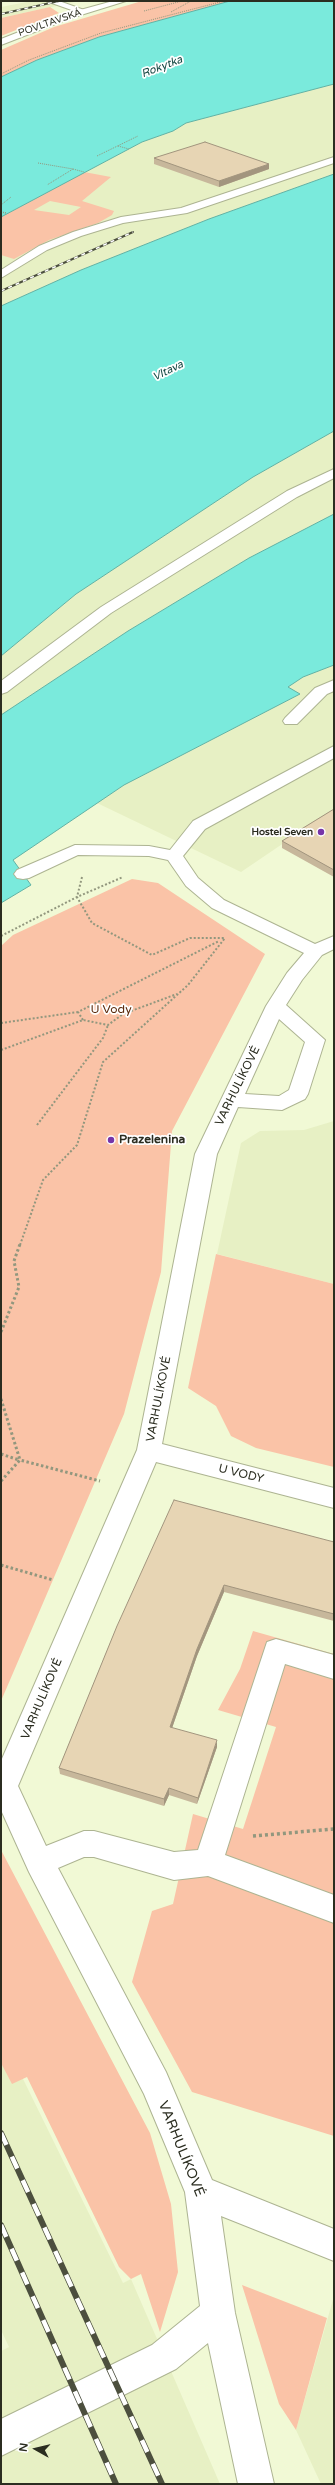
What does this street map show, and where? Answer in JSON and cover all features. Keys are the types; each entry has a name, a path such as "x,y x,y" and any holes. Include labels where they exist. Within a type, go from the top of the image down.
{"street":[{"path":"50,1 84,11"},
{"name":"POVLTAVSKÁ","path":"1,42 43,24 122,1"},
{"path":"234,183 250,181 306,163 334,150"},
{"path":"1,275 43,248 77,234 121,220 182,211 268,184 334,160"},
{"path":"1,689 106,610 292,494 334,473"},
{"path":"291,721 321,691 334,685"},
{"path":"174,856 199,825 334,751"},
{"path":"23,874 75,850 149,851 174,856 192,882 218,904 315,951"},
{"name":"VARHULÍKOVÉ","path":"256,2484 218,2313 201,2192 154,2083 39,1862 4,1786 149,1450 206,1154 276,1006 294,977 315,951 334,942"},
{"path":"231,1100 282,1103 298,1094 315,1040 276,1006"},
{"name":"U VODY","path":"149,1450 334,1498"},
{"path":"208,1862 276,1650 334,1667"},
{"path":"39,1862 84,1844 94,1844 174,1866 208,1862 334,1909"},
{"path":"201,2192 334,2245"},
{"path":"1,2438 164,2357 218,2313"}],"path":[{"path":"167,14 191,1"},
{"path":"1,74 69,44 167,14 224,1"},
{"path":"97,156 138,136"},
{"path":"117,146 129,149"},
{"path":"38,163 84,172"},
{"path":"46,185 73,169"},
{"path":"1,205 11,197"},
{"path":"1,212 6,213"},
{"path":"89,849 77,897 92,923 152,954 190,938 225,938"},
{"path":"1,936 77,897 174,856"},
{"path":"1,1332 19,1287 14,1261 43,1180 77,1145 103,1062 188,984 219,943 250,920"},
{"path":"1,1023 78,1012 225,938"},
{"path":"37,1125 103,1038 108,1025 123,1014 179,993"},
{"path":"78,1012 83,1020"},
{"path":"1,1050 83,1020 108,1025"},
{"path":"1,1399 20,1460"},
{"path":"1,1454 100,1481"},
{"path":"1,1481 20,1460"},
{"path":"1,1565 53,1580"},
{"path":"244,1836 334,1829"}],"shaded area":[{"path":"32,1 79,1 1,18 1,7"},
{"path":"334,84 334,174 209,219 81,270 1,306 1,217 142,142 173,131 186,123"},
{"path":"334,431 334,514 249,558 128,631 1,715 1,656 76,594 253,477"},
{"path":"334,665 334,809 241,872 97,803 124,785 300,694 287,687 303,677"},
{"path":"334,1121 334,1284 217,1254 241,1143 260,1131 304,1130"},
{"path":"1,2034 123,2283 131,2279 220,2484 1,2484 1,2351 9,2347 1,2330"},
{"path":"334,2296 334,2484 321,2484 296,2430"}],"green space":[{"path":"142,1 230,1 99,37 37,60 1,77 1,50 54,27"},
{"path":"50,7 59,13 1,36 1,18"},
{"path":"84,172 111,177 82,201 114,211 112,215 98,223 49,240 14,259 1,255 1,217","holes":["50,201 81,207 69,215 34,210"]},
{"name":"U Vody","path":"132,879 158,883 265,954 172,1131 161,1272 124,1414 1,1701 1,946 13,935"},
{"path":"216,1254 334,1284 334,1467 256,1448 231,1436 216,1406 188,1388"},
{"path":"253,1631 334,1654 334,2136 192,2092 132,1982 152,1911 173,1904 193,1814 243,1829 276,1727 218,1710 240,1669"},
{"path":"1,1850 150,2133 171,2204 178,2272 160,2332 141,2274 131,2279 119,2267 27,2077 12,2084 1,2063"},
{"path":"242,2285 327,2318 296,2430 279,2404"}],"water":[{"name":"Rokytka","path":"230,1 334,1 334,84 186,123 173,131 142,142 1,217 1,77 37,60 99,37"},
{"name":"Vltava","path":"334,174 334,431 253,477 76,594 1,656 1,306 81,270 209,219"},
{"path":"334,514 334,665 303,677 288,687 300,694 124,785 13,860 31,885 1,903 1,715 128,631 249,558"}],"building":[{"path":"205,142 269,164 219,181 154,158"},
{"name":"Hostel Seven","path":"334,809 334,870 282,841"},
{"path":"174,1500 334,1542 334,1614 224,1585 197,1649 170,1727 217,1740 198,1798 169,1788 164,1799 59,1768 117,1626"}],"railway":[{"path":"1,14 59,1"},
{"path":"1,291 133,232"},
{"path":"1,2133 162,2484"},
{"path":"1,2225 116,2484"}],"place":[{"name":"Hostel Seven","path":"321,832"},
{"name":"Prazelenina","path":"111,1140"}]}
